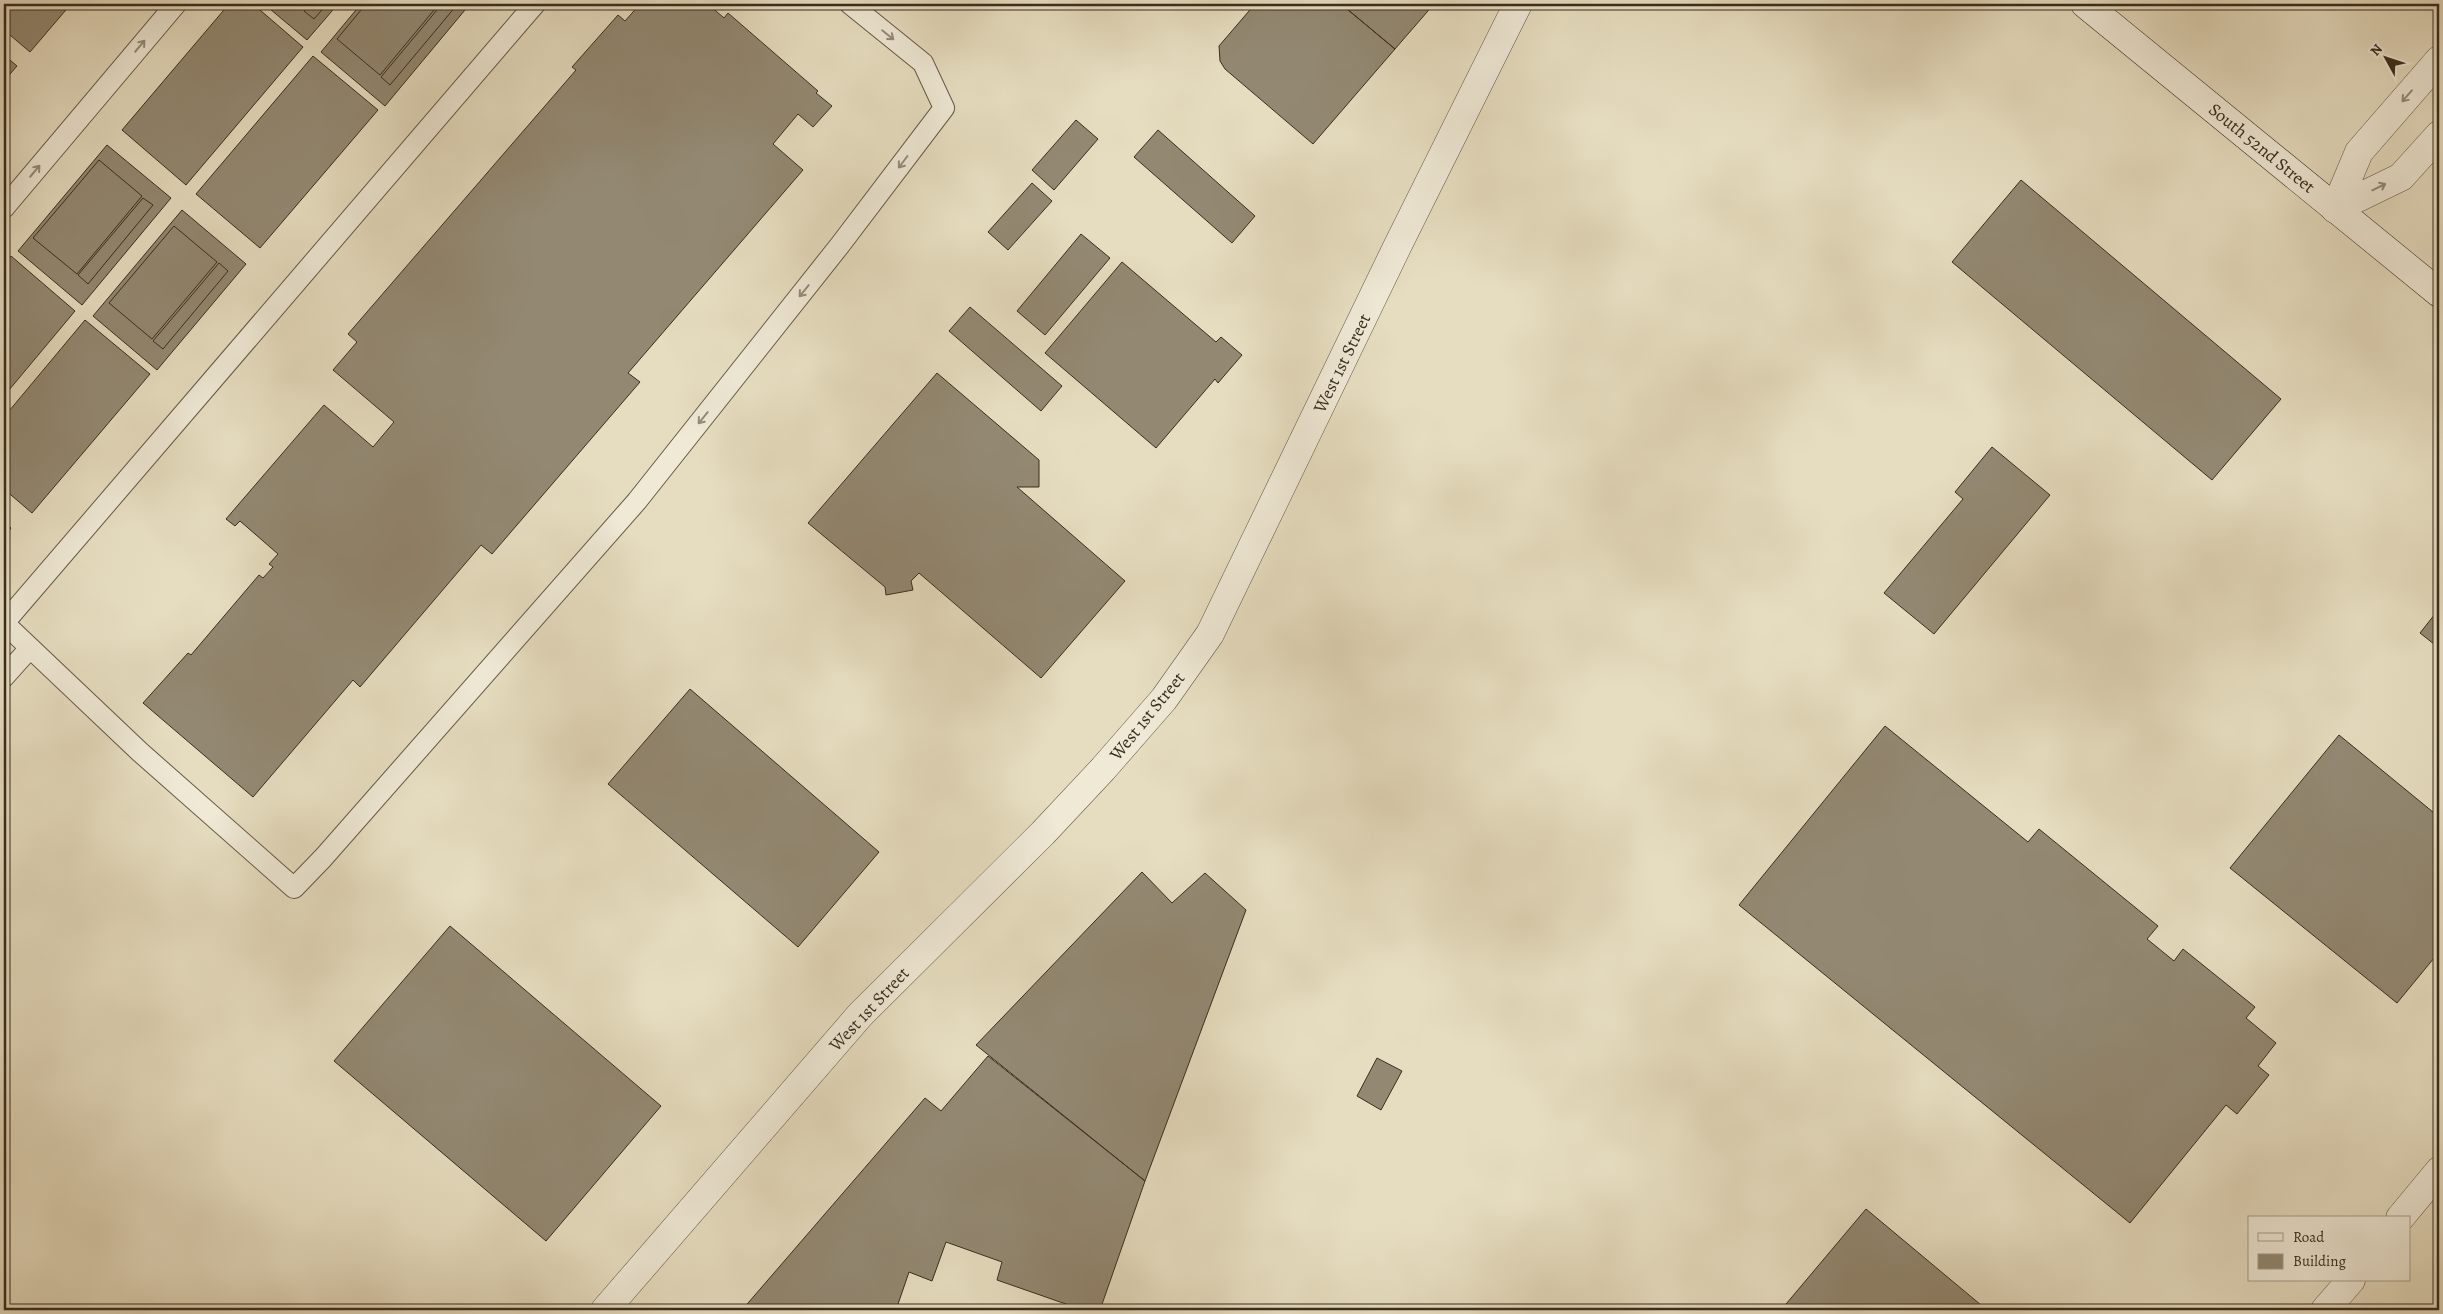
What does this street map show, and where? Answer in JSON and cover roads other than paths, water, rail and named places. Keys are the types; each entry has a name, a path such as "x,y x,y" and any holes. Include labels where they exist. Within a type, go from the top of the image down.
{"street":[{"name":"West 1st Street","path":"605,1310 860,1015 1043,833 1103,769 1164,699 1210,634 1397,247 1518,4"},
{"name":"South 52nd Street","path":"2085,4 2439,293"},
{"path":"2335,209 2359,152 2439,60"},
{"path":"2335,209 2401,177 2439,135"},
{"path":"2402,1216 2439,1170"},
{"path":"2325,1310 2349,1282"}],"lane":[{"path":"4,208 176,4"},
{"path":"535,4 4,623 140,752 294,888 323,858 636,501 840,245 944,108 923,63 850,4"},
{"path":"4,677 30,648"}]}
